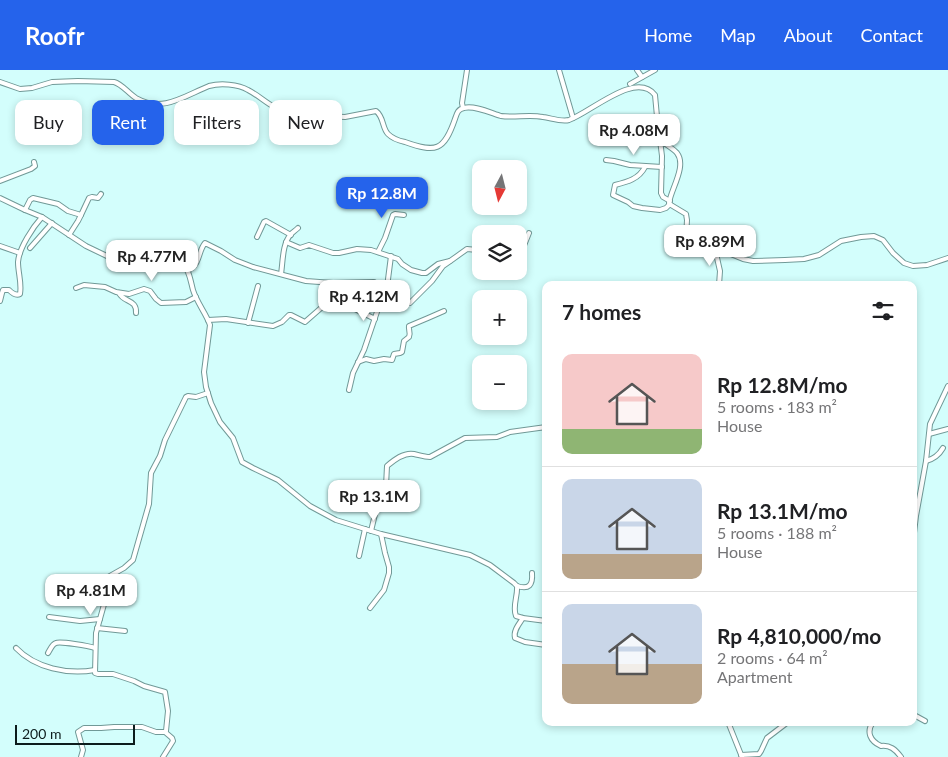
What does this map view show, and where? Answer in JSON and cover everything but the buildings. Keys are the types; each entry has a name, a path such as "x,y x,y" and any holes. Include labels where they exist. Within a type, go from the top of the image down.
{"street":[{"path":"463,108 462,103 467,70"},
{"path":"559,70 573,118"},
{"path":"637,70 642,77"},
{"path":"0,82 12,87 26,89 52,82 114,82 143,101 160,104 179,101 209,86 231,86 248,90 281,110 335,117 376,111 389,135 407,143 426,148 437,148 444,142 458,112 463,108 473,108 503,116 541,116 564,121 573,118 655,70"},
{"path":"626,87 638,85 650,89 655,95 658,136 662,156 661,194 686,214 687,241 694,246 721,250 752,261 804,259 819,255 841,241 874,236 883,240 888,248 904,263 913,266 927,266 948,258"},
{"path":"645,167 642,173 634,179 615,185 613,195 633,206 660,210 666,208 670,203 681,164 678,154 669,145 660,140"},
{"path":"606,160 614,160 630,165 662,168"},
{"path":"0,181 31,169 34,166 34,162"},
{"path":"69,235 89,198 98,198 101,194"},
{"path":"0,198 42,217 86,246 104,255 125,262 133,257 165,261 185,266 196,297 210,326 204,372 208,393 220,422 233,438 242,462 278,480 310,506 336,520 381,534 470,555 490,565 517,586 524,588 532,583 532,573"},
{"path":"25,210 33,198 58,204 68,212 81,215"},
{"path":"378,252 393,216 395,214 404,215"},
{"path":"0,301 1,291 3,290 16,294 21,293 18,262 20,253 27,238 42,217"},
{"path":"257,237 266,220 290,235"},
{"path":"30,248 52,223"},
{"path":"280,274 286,242 290,235 298,228"},
{"path":"527,238 529,233"},
{"path":"286,242 300,248 309,245 332,253 357,249 378,252 398,259 411,270 422,273 438,264 450,261"},
{"path":"188,270 194,267 200,250 205,243 221,250 235,260 266,271 315,282 374,282"},
{"path":"0,246 20,253"},
{"path":"384,296 404,304 410,303 432,282 444,266 467,249 472,249"},
{"path":"715,249 720,271 719,281"},
{"path":"349,390 353,373 364,350 387,287 391,256"},
{"path":"76,288 84,286 105,287 119,293 129,294 147,290 159,303 186,302 196,297"},
{"path":"248,322 258,286"},
{"path":"119,293 122,298 135,305 136,313"},
{"path":"208,320 226,319 275,326 291,315 305,322 330,297 375,319"},
{"path":"358,362 366,359 374,361 393,359 394,354 402,352 404,341 409,337 409,326 444,311"},
{"path":"917,510 926,461 930,424 948,386"},
{"path":"165,732 168,711 165,692 117,675 95,673 95,640 105,601 108,577 124,568 133,560 148,511 151,473 160,456 165,440 184,399 187,396 194,397 208,393"},
{"path":"929,434 946,430 948,424"},
{"path":"371,531 380,494 382,488 386,486 387,466 401,456 412,453 430,457 465,438 497,437 510,432 542,428"},
{"path":"926,461 937,455 943,448"},
{"path":"378,506 391,509"},
{"path":"359,556 365,529"},
{"path":"370,608 384,590 389,574 388,561 381,534"},
{"path":"517,586 514,612 518,617 542,620"},
{"path":"49,617 80,621 100,619"},
{"path":"523,618 515,631 515,638 525,642 542,644"},
{"path":"97,628 125,631"},
{"path":"48,652 57,642 95,648"},
{"path":"16,648 31,661 47,667 82,672 95,670"},
{"path":"917,716 925,720"},
{"path":"81,757 83,750 78,732 84,728 114,726 142,727 156,732 165,732 173,741 163,757"},
{"path":"730,726 742,756 756,754 761,751"},
{"path":"760,757 767,738 783,726"},
{"path":"871,726 869,729 873,741 881,746 887,745 893,748 901,757"}]}
